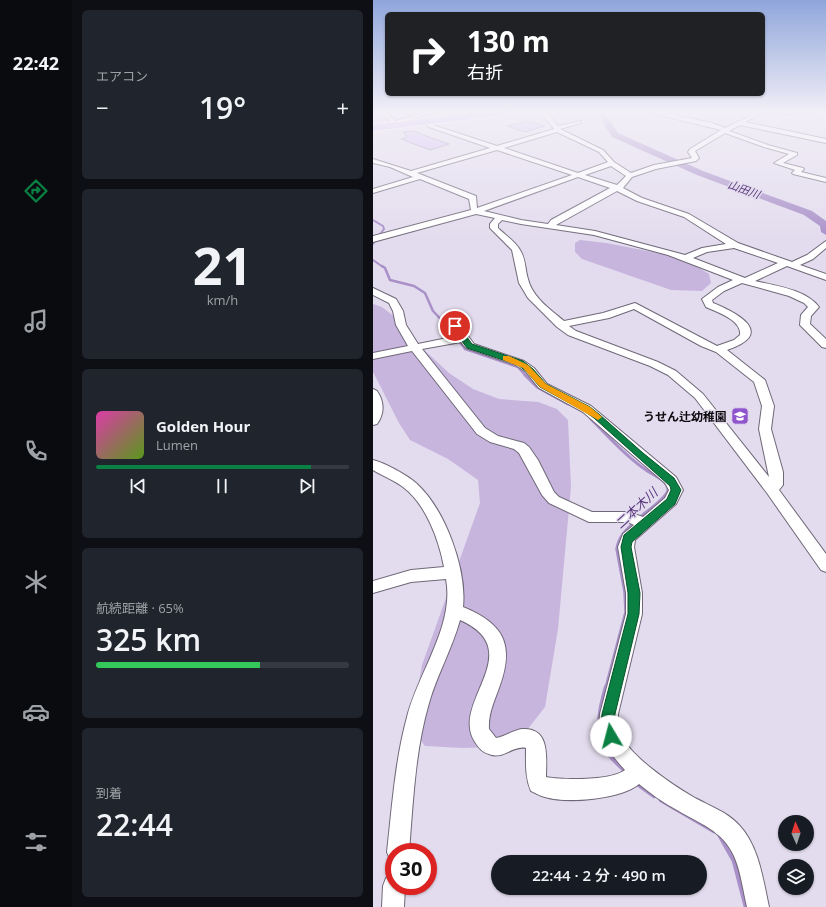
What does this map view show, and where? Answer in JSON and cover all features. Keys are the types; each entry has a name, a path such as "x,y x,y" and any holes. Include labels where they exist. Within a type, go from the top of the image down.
{"street":[{"path":"411,173 475,154"},
{"path":"516,154 618,188 627,193 679,212 724,240 735,245 826,277"},
{"path":"604,154 612,163 629,176"},
{"path":"550,226 554,222 609,191 618,188 629,176 643,170 695,159 692,154"},
{"path":"794,154 777,163 801,170 795,173 826,180"},
{"path":"373,161 411,173 473,198 473,208 475,211"},
{"path":"377,237 475,211 612,163"},
{"path":"373,191 420,177"},
{"path":"475,211 499,218 604,235 687,258 744,280 792,294 814,307 806,315 805,326 826,345"},
{"path":"499,218 494,224 494,228 512,243 521,261 523,279 528,289 561,325 572,333 660,367 672,373 687,384 699,396 772,490 826,566"},
{"path":"719,349 741,340 747,332 736,318 709,305 707,299 721,289 810,257 826,244"},
{"path":"687,258 700,251 735,245"},
{"path":"373,292 393,300 398,311 401,325 415,348 481,431 494,439 519,446 524,450 531,460 549,495 554,500 589,517 639,521"},
{"path":"561,325 605,316 635,306 688,336 719,349 759,380 768,406 765,429 776,472 776,485 772,490"},
{"path":"373,356 415,348 458,336 474,348 514,360 525,366 543,386 597,416 640,455 671,480 676,490 675,496 671,501 639,521 626,542 634,593 633,614 609,714 608,726 617,748 633,775 656,786 718,821 732,834 745,856 758,907"},
{"path":"373,393 377,399 378,408 373,421"},
{"path":"373,464 402,479 428,506 448,548 457,591 455,611 424,689 416,717 410,746 399,843"},
{"path":"373,587 411,576 452,572"},
{"path":"455,611 486,627 494,639 498,657 495,675 480,713 479,731 491,746 502,747 509,745 523,737 531,739 536,744 536,777 538,784 544,788 573,790 633,775"},
{"path":"393,907 394,895"}],"shaded area":[{"path":"580,240 606,243 663,254 691,263 709,274 711,283 702,291 671,290 582,259 575,252 575,243"},
{"path":"373,304 382,307 396,318 420,346 449,373 473,389 499,399 538,402 557,409 568,420 571,487 558,629 545,707 520,739 498,747 463,748 425,746 411,728 422,665 480,503 478,480 448,459 410,440 399,423 373,372"}],"waterway":[{"name":"山田川","path":"658,154 700,173 808,213 825,225 826,232"},
{"name":"二本木川","path":"373,220 383,226 384,229 373,244"},
{"name":"二本木川","path":"373,260 383,267"},
{"name":"二本木川","path":"382,266 385,268 390,280 414,286 425,293 433,311 449,328 465,349 518,367 526,376"},
{"name":"二本木川","path":"526,376 537,387 568,404"},
{"name":"二本木川","path":"591,419 631,459 666,483 668,490 665,496 644,514"},
{"name":"二本木川","path":"638,519 646,513"},
{"name":"二本木川","path":"606,688 626,612 625,592 617,549 623,534 634,523"},
{"name":"二本木川","path":"606,687 600,711 601,734 606,750 627,773"},
{"name":"二本木川","path":"636,783 654,796"},
{"name":"二本木川","path":"661,800 714,831"},
{"name":"二本木川","path":"720,836 734,861 746,907"}],"slow traffic":[{"path":"506,358 514,360 525,366 543,386 587,409 598,417"}],"place":[{"name":"うせん辻幼稚園","path":"740,416"}],"route":[{"path":"455,326 470,346 520,363 530,370 543,386 587,409 597,416 657,470 671,480 675,486 675,496 671,501 628,538 626,542 634,593 633,614 609,714 608,726 611,736"}]}
